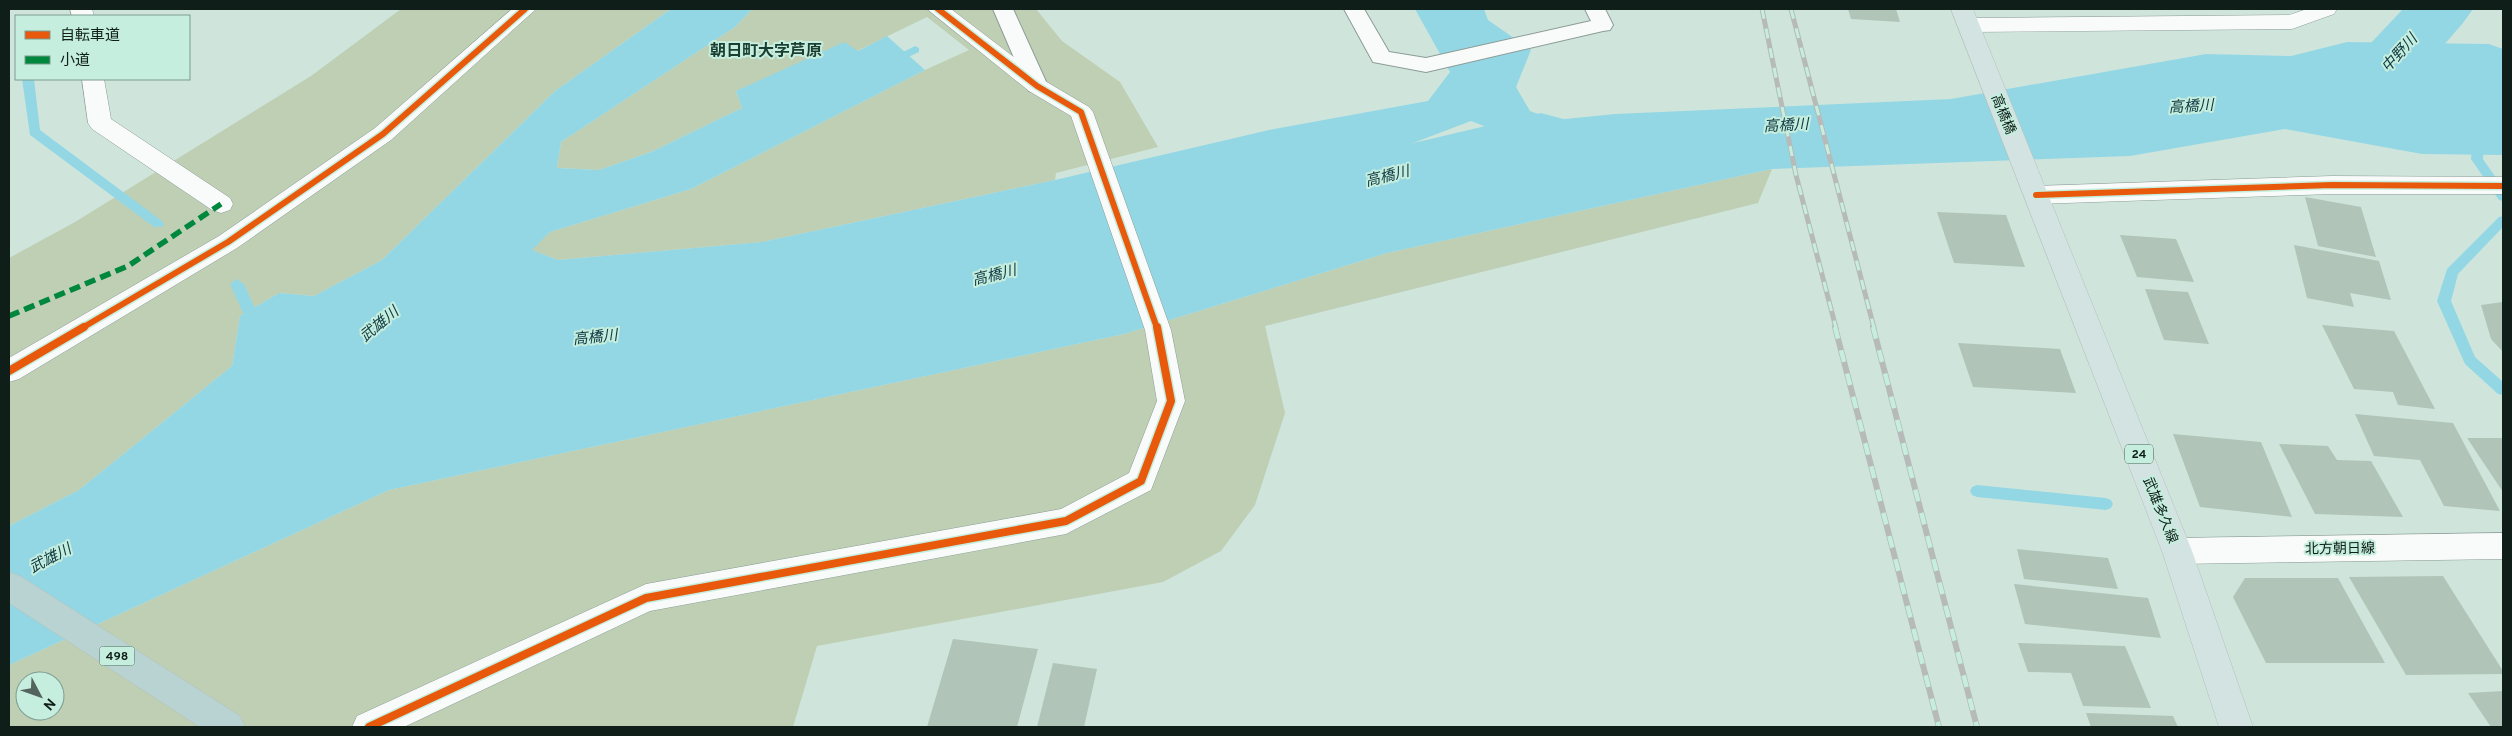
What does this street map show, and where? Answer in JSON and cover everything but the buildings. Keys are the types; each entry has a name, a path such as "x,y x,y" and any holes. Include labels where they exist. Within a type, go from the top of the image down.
{"highway":[{"name":"498","path":"9,586 227,726"}],"main road":[{"name":"高橋橋","path":"1969,26 2034,190"},
{"name":"武雄多久線","path":"2034,190 2177,551 2236,727"}],"street":[{"path":"9,371 228,242 383,134 525,9"},
{"path":"369,727 646,598 1066,521 1141,481 1171,401 1158,330 1081,112 1037,86 938,9"},
{"path":"1969,26 2292,22 2326,9"},
{"path":"92,80 100,123 221,204"},
{"path":"2034,190 2332,185 2492,186"},
{"path":"9,349 88,324"},
{"name":"北方朝日線","path":"2177,551 2503,546"}],"lane":[{"path":"1003,9 1037,86"},
{"path":"1354,9 1381,57 1426,65 1599,17"}],"green space":[{"path":"401,9 671,9 555,91 382,260 314,296 279,293 240,316 232,366 79,490 9,526 9,258 75,222 311,76"},
{"path":"752,9 1036,9 1062,41 1120,82 1158,147 1056,173 1055,180 762,242 558,260 531,250 550,232 691,189 925,70 969,50 927,17 857,51 736,91 742,108 651,152 599,170 557,168 561,142 735,27"},
{"path":"1772,169 1758,203 1265,326 1285,413 1255,505 1221,551 1163,582 817,646 793,727 9,727 9,665 389,490 1124,334 1387,253"}],"water":[{"name":"武雄川","path":"671,9 752,9 735,27 561,142 557,168 599,170 651,152 742,108 736,91 844,42 858,51 887,36 925,70 691,189 550,232 532,250 558,260 762,242 1055,180 1269,130 1428,101 1450,72 1415,9 1484,9 1488,20 1531,50 1516,87 1530,111 1555,120 1615,114 1951,99 2206,54 2291,56 2347,42 2489,44 2503,49 2503,155 2422,154 2285,129 2130,156 1772,169 1387,253 1124,334 389,490 9,665 9,526 79,490 232,366 240,316 279,293 314,296 382,260 555,91","holes":["1471,121 1489,128 1384,191 1356,193 1329,175"]}],"waterway":[{"path":"21,9 21,15"},
{"name":"中野川","path":"2359,98 2440,9"},
{"path":"891,61 915,50"},
{"path":"28,80 34,132 158,224"},
{"path":"2479,135 2477,159 2503,197"},
{"name":"高橋川","path":"1231,213 1541,137"},
{"path":"2503,220 2452,272 2444,301 2470,360 2503,390"},
{"path":"237,284 256,326"},
{"path":"1977,491 2106,504"}],"railway":[{"path":"1762,9 1796,175 1836,328"},
{"path":"1791,9 1874,328"},
{"path":"1835,327 1939,727"},
{"path":"1873,327 1977,727"}],"marked path":[{"path":"9,316 128,266 221,204"}],"cycle path":[{"path":"9,371 228,242 383,134 525,9"},
{"path":"369,727 646,598 1066,521 1141,481 1171,401 1158,330 1081,112 1037,86 938,9"},
{"path":"2036,195 2332,185 2503,186"}],"district":[{"name":"朝日町大字芦原","path":"766,50"}]}
